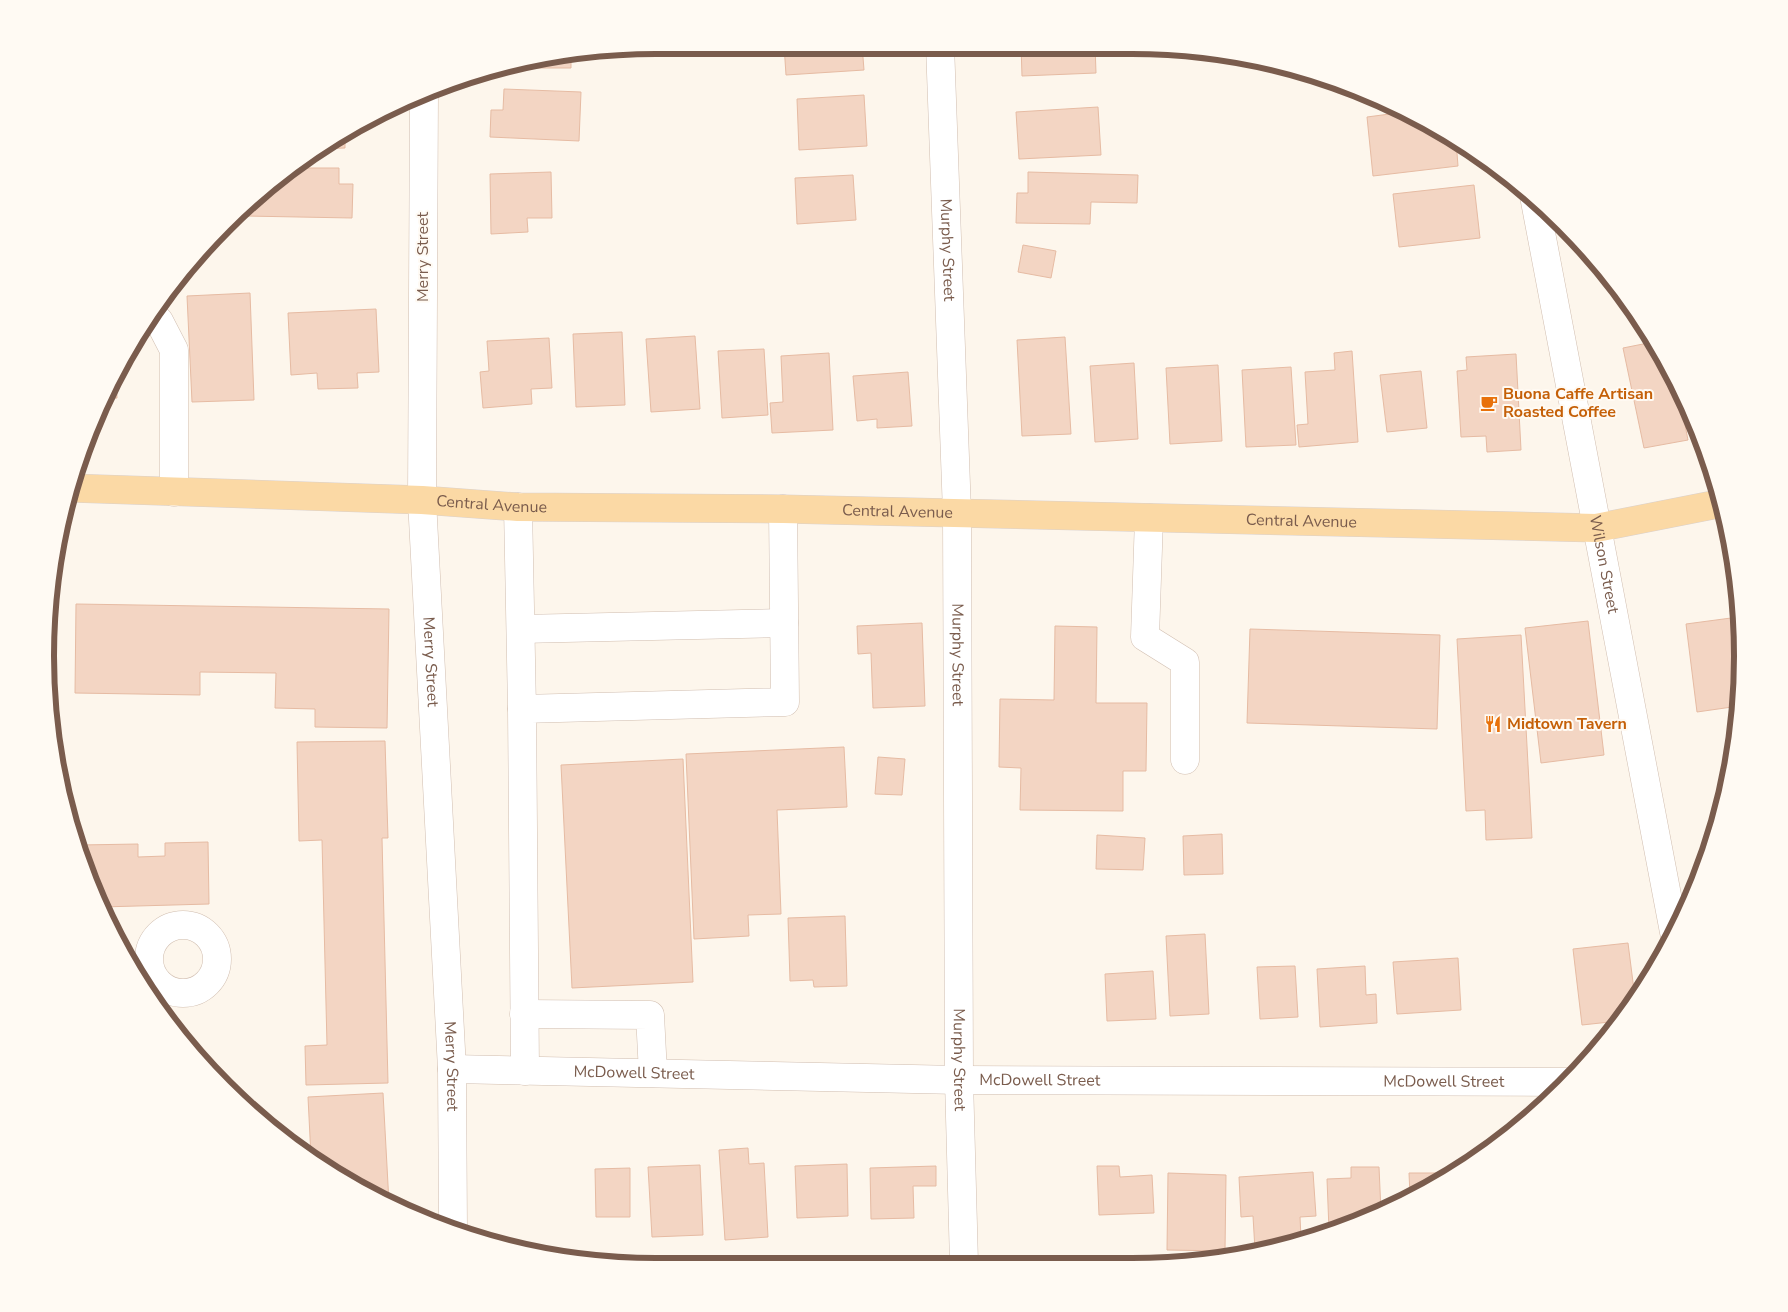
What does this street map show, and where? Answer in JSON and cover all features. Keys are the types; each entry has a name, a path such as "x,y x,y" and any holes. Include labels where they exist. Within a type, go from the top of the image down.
{"main road":[{"name":"Central Avenue","path":"78,488 422,500 518,507 783,509 1596,528 1715,505"}],"street":[{"name":"Murphy Street","path":"940,54 957,514 959,1080 964,1258"},
{"name":"Merry Street","path":"424,101 422,500 452,1069 453,1222"},
{"name":"Wilson Street","path":"1537,210 1672,922"},
{"path":"157,319 174,350 174,492"},
{"path":"518,507 525,1071"},
{"path":"522,709 785,702 783,509"},
{"path":"1148,518 1146,637 1185,662 1184,760"},
{"path":"521,629 784,623"},
{"path":"524,1014 650,1015 653,1073"},
{"name":"McDowell Street","path":"452,1069 959,1080 1558,1082"}],"building":[{"path":"785,54 863,54 864,70 786,75"},
{"path":"1021,54 1095,54 1096,73 1022,76"},
{"path":"571,60 571,68 526,68"},
{"path":"504,89 581,92 579,141 490,137 491,110 503,110"},
{"path":"864,95 867,146 799,150 797,99"},
{"path":"1098,107 1101,155 1019,159 1016,112"},
{"path":"1393,114 1433,134 1457,149 1458,166 1373,176 1367,117"},
{"path":"345,140 345,148 332,148"},
{"path":"303,168 339,168 339,184 353,184 352,218 245,216"},
{"path":"551,172 552,218 527,218 528,232 491,234 490,174"},
{"path":"1028,172 1138,175 1137,203 1091,202 1090,224 1016,223 1017,193 1028,193"},
{"path":"853,175 856,220 797,224 795,178"},
{"path":"1474,185 1480,238 1399,247 1393,194"},
{"path":"1023,245 1056,251 1051,278 1018,272"},
{"path":"250,293 254,400 192,402 187,296"},
{"path":"376,309 379,372 357,373 358,388 318,389 317,373 291,375 288,313"},
{"path":"622,332 625,405 576,407 573,334"},
{"path":"695,336 700,409 651,412 646,339"},
{"path":"1065,337 1071,434 1022,436 1017,340"},
{"path":"549,338 552,388 531,389 532,404 483,408 480,372 489,371 487,341"},
{"path":"1647,343 1683,415 1688,440 1644,448 1623,348"},
{"path":"764,349 768,415 722,418 718,351"},
{"path":"1352,351 1358,442 1299,447 1297,425 1308,424 1305,372 1335,370 1334,353"},
{"path":"829,353 833,430 772,433 770,403 783,402 781,356"},
{"name":"Buona Caffe Artisan Roasted Coffee","path":"1516,354 1521,450 1487,452 1486,436 1461,437 1457,371 1467,370 1466,357"},
{"path":"1134,363 1138,439 1095,442 1090,366"},
{"path":"1218,365 1222,441 1170,444 1166,368"},
{"path":"1291,367 1296,445 1246,447 1242,370"},
{"path":"1421,371 1427,428 1387,432 1380,375"},
{"path":"908,372 912,426 877,428 877,419 857,421 853,376"},
{"path":"117,389 117,398 112,398"},
{"path":"76,604 389,609 387,728 315,727 315,709 275,708 276,673 200,672 200,695 75,693"},
{"path":"1731,618 1734,656 1732,707 1697,712 1686,624"},
{"path":"1588,621 1604,755 1541,763 1525,628"},
{"path":"922,623 925,706 873,708 871,653 858,654 857,626"},
{"path":"1055,626 1097,627 1096,703 1147,703 1146,771 1123,771 1123,811 1020,810 1021,768 999,767 1000,699 1054,700"},
{"path":"1250,629 1440,635 1437,729 1247,723"},
{"name":"Midtown Tavern","path":"1521,635 1532,838 1486,840 1485,810 1466,811 1457,639"},
{"path":"385,741 388,838 382,838 388,1083 306,1085 305,1046 327,1045 322,840 299,841 297,742"},
{"path":"844,747 847,807 777,810 781,914 748,915 749,936 694,939 686,754"},
{"path":"878,757 905,759 902,795 875,794"},
{"path":"683,759 693,982 572,988 561,765"},
{"path":"1222,834 1223,874 1184,875 1183,836"},
{"path":"1097,835 1145,838 1143,870 1096,869"},
{"path":"208,842 209,904 109,907 84,845 138,844 138,857 165,856 165,843"},
{"path":"845,916 847,986 814,987 813,980 790,981 788,918"},
{"path":"1205,934 1209,1014 1170,1016 1166,936"},
{"path":"1628,943 1634,990 1611,1022 1582,1025 1573,949"},
{"path":"1458,958 1461,1010 1397,1014 1393,962"},
{"path":"1295,966 1298,1017 1260,1019 1257,967"},
{"path":"1365,966 1366,995 1376,994 1377,1023 1320,1027 1317,969"},
{"path":"1153,971 1156,1019 1107,1021 1105,974"},
{"path":"383,1093 389,1195 355,1178 311,1150 308,1097"},
{"path":"748,1148 749,1164 764,1163 768,1237 725,1240 719,1150"},
{"path":"847,1164 848,1216 797,1218 795,1166"},
{"path":"700,1165 703,1235 652,1237 648,1167"},
{"path":"936,1166 936,1186 913,1186 914,1218 871,1219 870,1168"},
{"path":"1097,1166 1119,1166 1120,1177 1152,1175 1154,1213 1099,1215"},
{"path":"1351,1167 1379,1167 1381,1204 1329,1225 1327,1179 1351,1178"},
{"path":"630,1168 630,1217 596,1217 595,1169"},
{"path":"1313,1172 1316,1216 1300,1217 1301,1234 1255,1246 1253,1216 1241,1217 1239,1177"},
{"path":"1168,1173 1226,1175 1225,1251 1167,1250"},
{"path":"1409,1173 1441,1173 1433,1178 1410,1190"}],"place":[{"name":"Buona Caffe Artisan Roasted Coffee","path":"1489,403"},
{"name":"Midtown Tavern","path":"1493,724"}]}
